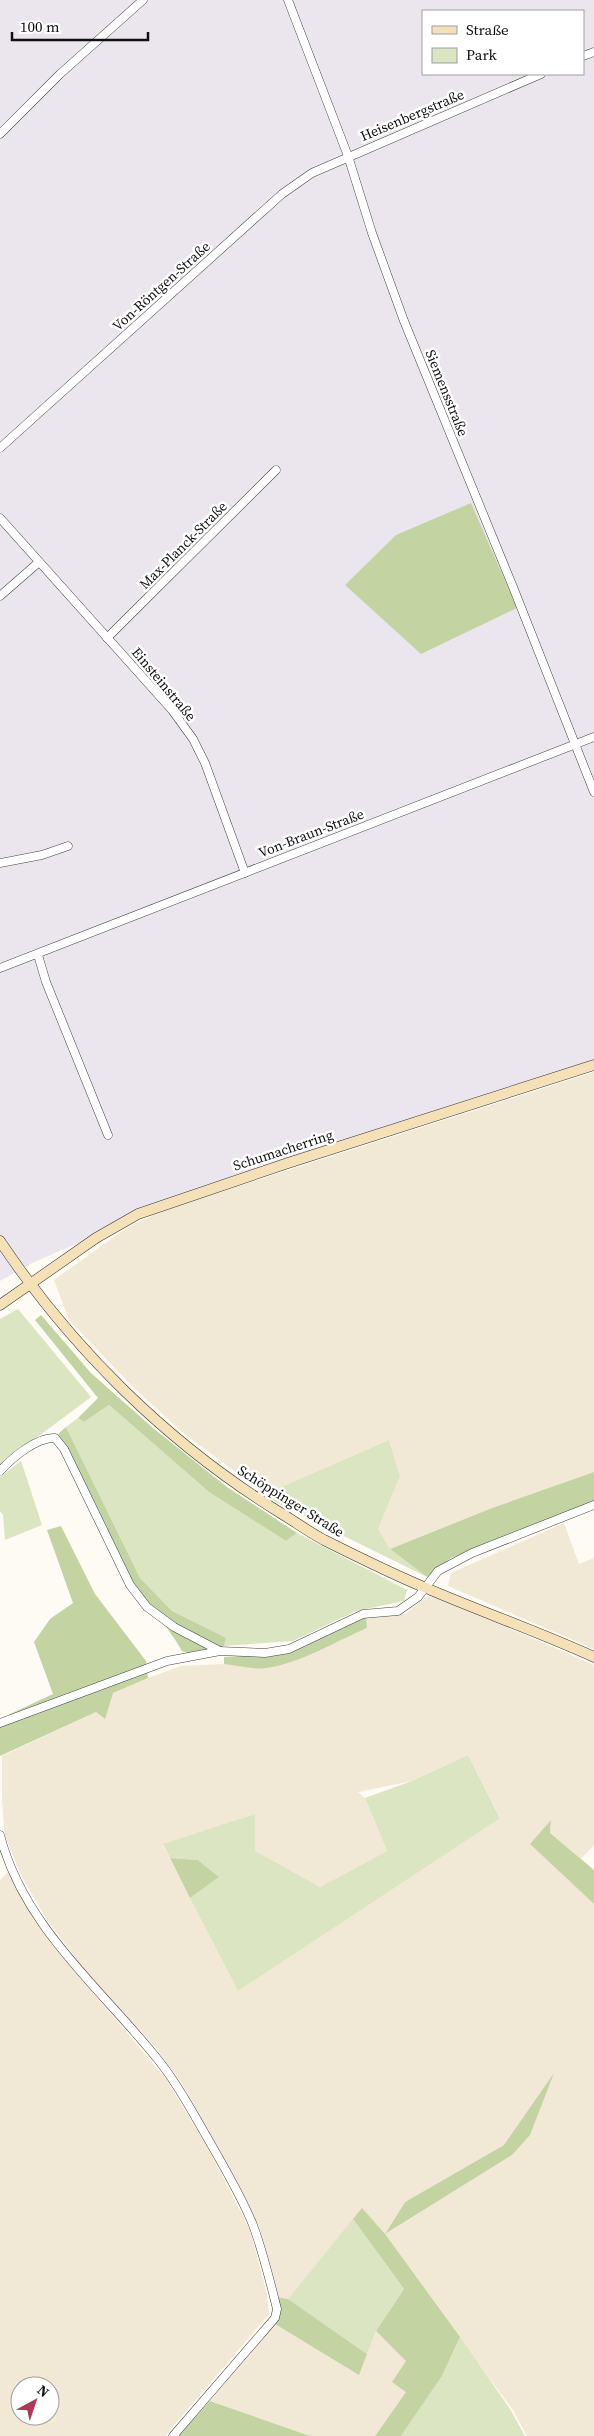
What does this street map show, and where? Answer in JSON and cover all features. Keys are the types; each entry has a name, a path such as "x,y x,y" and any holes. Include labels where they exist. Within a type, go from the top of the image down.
{"main road":[{"name":"Schumacherring","path":"0,1305 96,1238 138,1214 288,1163 594,1065"},
{"name":"Schöppinger Straße","path":"0,1240 30,1284 83,1347 121,1386 156,1420 204,1461 253,1496 322,1539 424,1587 594,1657"}],"street":[{"path":"0,134 60,74 143,0"},
{"name":"Siemensstraße","path":"288,0 348,156 372,233 404,321 576,743 594,792"},
{"name":"Heisenbergstraße","path":"348,156 539,75"},
{"name":"Von-Röntgen-Straße","path":"0,448 282,194 312,173 348,156"},
{"name":"Max-Planck-Straße","path":"108,638 276,470"},
{"name":"Einsteinstraße","path":"0,518 172,710 193,739 205,763 245,872"},
{"path":"0,596 39,562"},
{"name":"Von-Braun-Straße","path":"0,968 38,955 245,872 594,737"},
{"path":"0,863 42,855 68,846"},
{"path":"38,955 46,982 108,1135"},
{"path":"0,1471 7,1463 45,1437 55,1438 64,1449 130,1585 147,1607 174,1627 220,1651"},
{"path":"0,1723 168,1660 220,1651 265,1653 289,1649 363,1614 403,1609 418,1597 438,1571 472,1553 594,1505"},
{"path":"0,1835 4,1851 27,1898 56,1942 160,2062 176,2085 228,2175 247,2213 259,2244 277,2309 275,2318 173,2436"}],"shaded area":[{"path":"0,0 594,0 594,1070 201,1189 30,1264 0,1281"},
{"path":"594,1072 594,1472 492,1508 390,1549 378,1529 400,1476 389,1440 265,1494 181,1431 133,1387 69,1320 54,1280 128,1227 164,1210"},
{"path":"564,1523 579,1564 594,1558 594,1649 448,1586 451,1573"},
{"path":"427,1596 437,1597 594,1665 594,1845 581,1859 550,1833 551,1821 530,1844 594,1904 594,2436 527,2436 513,2410 362,2209 288,2299 277,2297 259,2226 242,2191 182,2084 156,2048 87,1973 47,1920 21,1875 5,1836 2,1800 2,1756 96,1712 113,1693 181,1666 224,1664 265,1668 367,1628 366,1616 405,1614","holes":["468,1755 500,1817 238,1991 163,1845 255,1814 254,1851 320,1887 387,1851 365,1798 358,1792 412,1781","504,2145 512,2155 385,2234 405,2202"]},
{"path":"9,1871 27,1905 67,1962 166,2079 209,2150 250,2230 267,2294 269,2314 165,2436 0,2436 0,1880"},
{"path":"275,2324 359,2374 376,2331 407,2361 406,2392 375,2436 310,2436 210,2401"}],"green space":[{"path":"471,503 517,608 421,654 345,585 396,535"},
{"path":"18,1309 91,1397 0,1465 0,1319"},
{"path":"41,1315 91,1373 153,1428 227,1487 297,1533 286,1541 209,1492 109,1405 84,1422 78,1418 98,1398 35,1320"},
{"path":"109,1405 209,1492 286,1541 297,1533 407,1590 404,1601 356,1611 293,1641 224,1646 225,1638 172,1611 140,1578 66,1427 78,1418 84,1422"},
{"path":"66,1427 140,1578 172,1611 226,1638 224,1646 195,1655 182,1651 168,1629 128,1577 105,1534 58,1434"},
{"path":"389,1440 400,1476 378,1529 390,1549 427,1577 277,1503 265,1494"},
{"path":"21,1461 42,1525 5,1540 3,1515 0,1511 0,1477"},
{"path":"594,1472 594,1507 451,1558 427,1577 390,1549 492,1508"},
{"path":"61,1526 95,1594 146,1661 148,1678 113,1693 105,1719 96,1712 0,1756 0,1723 10,1714 53,1694 34,1642 50,1619 73,1603 47,1530"},
{"path":"366,1616 367,1628 293,1661 267,1668 224,1664 224,1657 285,1653"},
{"path":"468,1755 500,1818 238,1991 190,1898 219,1877 198,1860 170,1858 163,1844 255,1814 255,1851 320,1887 387,1851 365,1798 412,1781"},
{"path":"551,1820 550,1833 594,1870 594,1904 530,1844"},
{"path":"170,1858 198,1860 219,1877 190,1898"},
{"path":"554,2073 530,2135 512,2155 385,2234 405,2202 504,2145"},
{"path":"362,2208 385,2234 460,2337 442,2376 401,2436 375,2436 406,2392 392,2382 406,2361 376,2331 404,2289 353,2219"},
{"path":"353,2219 404,2289 376,2331 367,2354 288,2299"},
{"path":"277,2297 288,2299 367,2354 359,2375 275,2324"},
{"path":"460,2337 510,2409 525,2436 401,2436 442,2376"},
{"path":"210,2401 310,2436 178,2436"}]}
